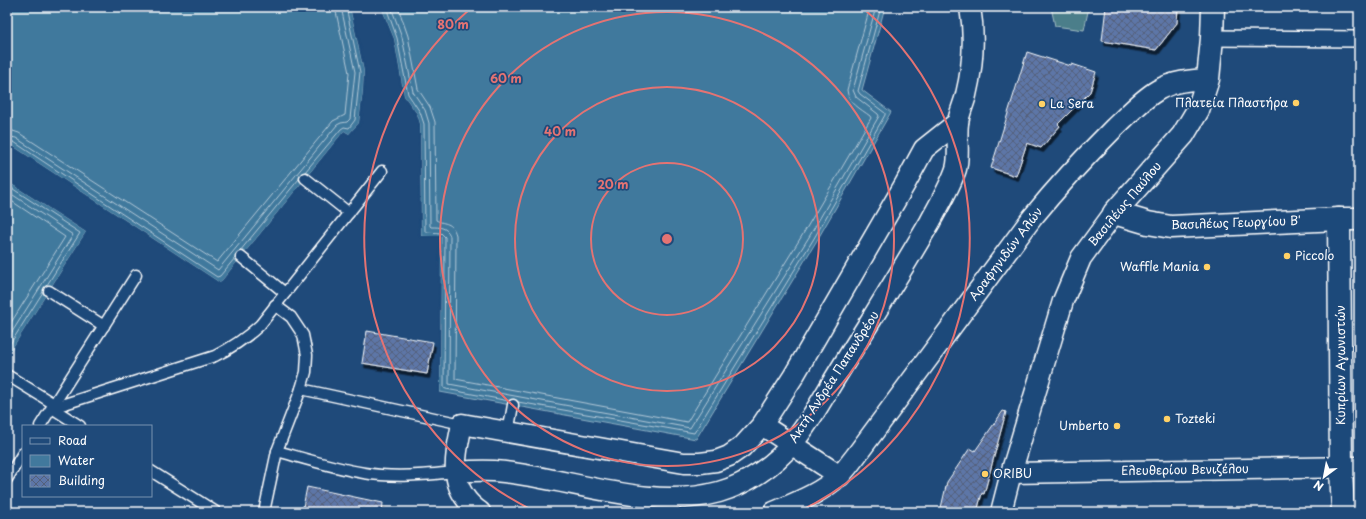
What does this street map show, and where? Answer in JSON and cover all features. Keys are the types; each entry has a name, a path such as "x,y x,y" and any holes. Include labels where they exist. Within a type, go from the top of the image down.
{"street":[{"name":"Ακτή Ανδρέα Παπανδρέου","path":"456,472 493,471 646,496 673,498 698,496 719,492 759,473 776,460 792,444 805,427 824,397 920,239 940,204 957,167 958,122 966,98 971,73 973,47 970,7"},
{"path":"1213,7 1212,38 1359,38"},
{"name":"Βασιλέως Παύλου","path":"1001,512 1011,473 1063,301 1081,258 1114,213 1183,135 1198,110 1208,79 1212,38"},
{"name":"Αραφηνιδών Αλών","path":"774,512 803,500 823,489 840,476 856,457 1032,218 1080,162 1143,100 1159,89 1176,83 1208,79"},
{"path":"480,512 470,504 463,495 458,484 456,457 462,424 667,461 700,463 716,461 729,456 742,447 762,425 793,376 924,149 958,122"},
{"name":"Βασιλέως Γεωργίου Β'","path":"1114,213 1148,223 1171,227 1349,219"},
{"name":"Κυπρίων Αγωνιστών","path":"1343,512 1350,468 1349,219"},
{"path":"762,425 840,476"},
{"name":"Ελευθερίου Βενιζέλου","path":"1011,473 1350,468"}],"lane":[{"path":"53,406 215,356 233,347 247,337 260,325 382,171"},
{"path":"305,178 349,213"},
{"path":"241,257 285,293"},
{"path":"41,425 136,275"},
{"path":"49,291 104,326"},
{"path":"264,512 277,451 301,389 306,372 307,360 303,335 291,317 275,305"},
{"path":"7,375 79,425"},
{"path":"301,389 462,424"},
{"path":"508,433 513,405"},
{"path":"277,451 342,469 365,473 410,476 456,472"},
{"path":"7,479 22,456"},
{"path":"152,472 216,512"}],"green space":[{"path":"1051,7 1089,7 1084,30 1055,26"}],"water":[{"path":"7,7 350,7 364,71 359,123 349,134 344,131 220,283 11,145 7,150"},
{"path":"381,7 885,7 862,90 891,112 816,242 696,439 440,392 441,237 421,236 420,124 417,114 404,96 394,39"},
{"path":"7,181 86,232 7,357"}],"pier":[{"path":"350,7 352,7 366,71 361,123 350,136 345,133 220,285 11,148 7,152 11,145 220,283 344,131 349,134 359,123 364,71"},
{"path":"379,7 381,7 394,39 404,96 417,114 420,124 421,236 441,236 440,392 438,392 439,238 419,237 418,125 415,115 402,96 392,40"},
{"path":"7,179 88,232 7,359 86,232 7,181"}],"building":[{"path":"1106,7 1178,7 1177,23 1156,50 1102,41"},
{"path":"1027,52 1096,72 1090,92 1058,124 1060,126 1041,148 1027,143 1016,176 991,168"},
{"path":"367,331 433,342 427,374 362,363"},
{"path":"1003,411 1006,412 984,494 982,493 977,512 940,512 947,482 970,448 975,451"},
{"path":"307,487 383,503 382,512 302,512"}],"place":[{"name":"Πλατεία Πλαστήρα","path":"1296,103"},
{"name":"La Sera","path":"1042,104"},
{"name":"Piccolo","path":"1287,256"},
{"name":"Waffle Mania","path":"1207,267"},
{"name":"Tozteki","path":"1167,419"},
{"name":"Umberto","path":"1117,426"},
{"name":"ORIBU","path":"985,474"}]}
